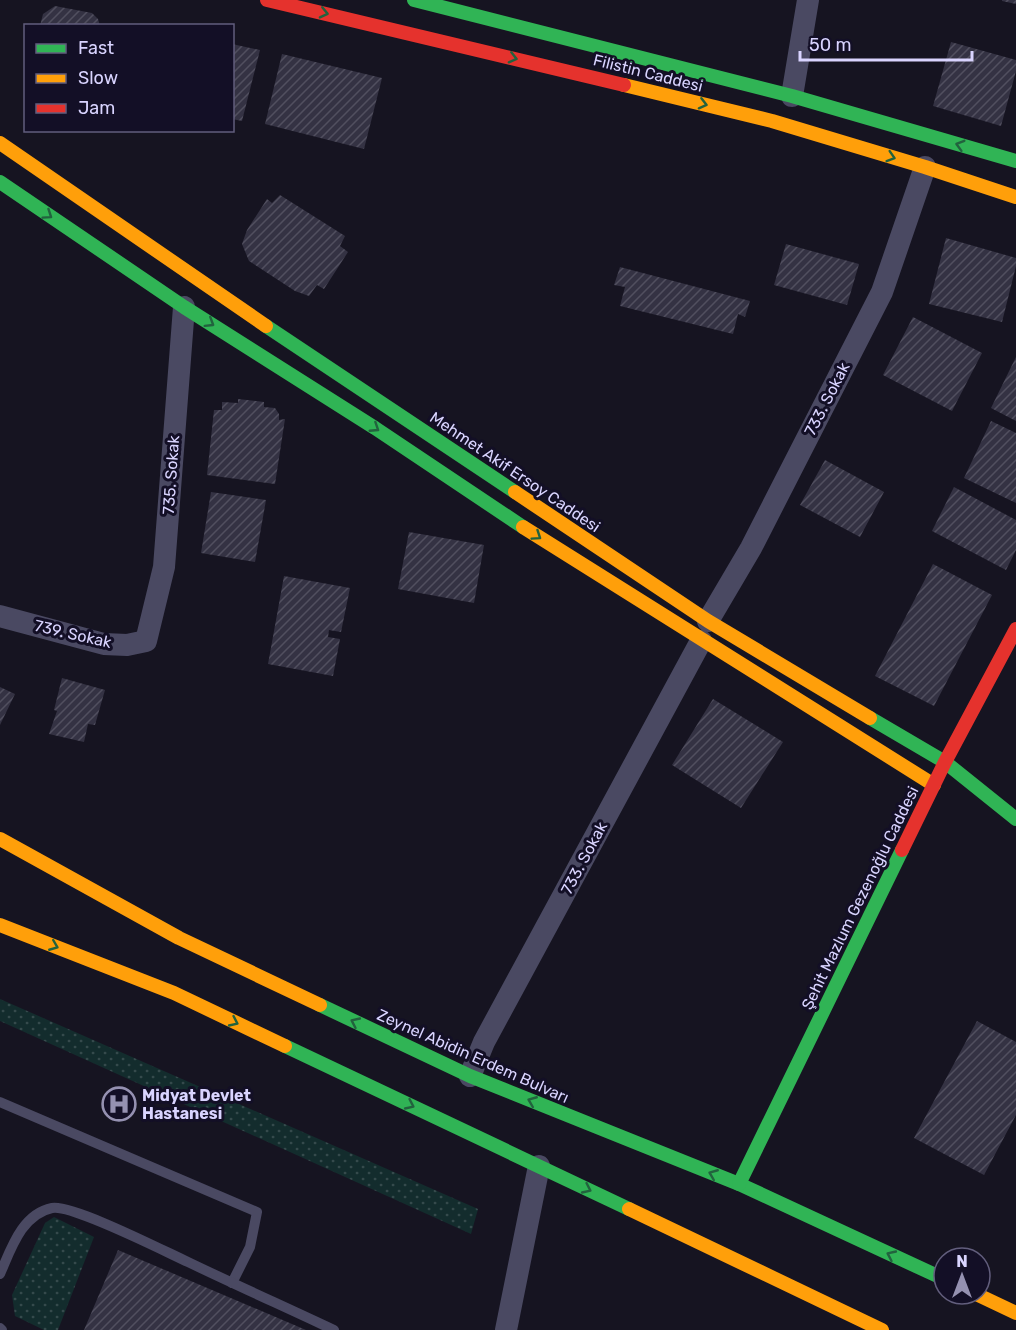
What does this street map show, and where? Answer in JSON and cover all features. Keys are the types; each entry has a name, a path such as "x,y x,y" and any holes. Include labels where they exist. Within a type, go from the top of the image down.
{"street":[{"name":"Filistin Caddesi","path":"267,0 772,121 1016,197"},
{"name":"Filistin Caddesi","path":"414,0 456,5 792,96 1016,161"},
{"path":"792,96 808,0"},
{"name":"Mehmet Akif Ersoy Caddesi","path":"0,143 705,631 945,762 1016,819"},
{"name":"733. Sokak","path":"470,1076 484,1042 751,548 882,292 925,167"},
{"path":"0,182 184,307 375,428 564,554 705,631 934,785"},
{"name":"735. Sokak","path":"146,641 165,567 184,307"},
{"name":"739. Sokak","path":"0,616 104,644 127,645 146,641"},
{"name":"Şehit Mazlum Gezenoğlu Caddesi","path":"739,1184 945,762 1016,629"},
{"name":"Zeynel Abidin Erdem Bulvarı","path":"0,839 179,938 470,1076 739,1184 932,1273"},
{"path":"0,925 174,993 882,1330"},
{"path":"506,1330 539,1166"},
{"path":"992,1302 1016,1313"}],"lane":[{"path":"0,1102 257,1212 250,1247 232,1283"},
{"path":"0,1274 29,1219 54,1207 78,1213 124,1232 334,1330"}],"green space":[{"path":"0,999 478,1209 471,1234 0,1021"},
{"path":"54,1217 94,1237 58,1330 44,1330 15,1316 12,1295 45,1223"}],"building":[{"path":"1016,0 1016,4 1002,1"},
{"path":"55,6 92,13 99,24 40,24 43,14"},
{"path":"951,42 1016,60 1016,71 1001,126 933,106"},
{"path":"234,44 260,50 242,121 234,119"},
{"path":"282,54 382,78 364,149 265,124"},
{"path":"280,195 345,236 340,246 348,252 324,289 317,285 309,296 295,291 249,261 242,244 247,230 267,199 272,203"},
{"path":"946,238 1016,258 1002,322 929,304"},
{"path":"786,244 859,264 847,305 774,285"},
{"path":"620,267 750,301 745,317 738,314 733,334 620,306 625,287 614,285"},
{"path":"913,317 982,353 952,411 883,375"},
{"path":"1016,357 1016,421 991,408"},
{"path":"238,399 264,402 264,407 275,408 279,414 279,420 285,419 275,484 207,475 214,410 222,410 222,402 238,403"},
{"path":"991,421 1016,433 1016,503 964,478"},
{"path":"825,460 884,492 860,537 800,505"},
{"path":"954,487 1016,520 1016,550 1006,570 932,531"},
{"path":"211,492 266,500 255,562 201,553"},
{"path":"409,532 484,545 474,603 398,589"},
{"path":"933,564 992,595 934,706 875,676"},
{"path":"284,576 350,588 341,632 329,630 328,637 340,639 333,676 268,664"},
{"path":"62,678 105,690 95,725 88,724 84,742 49,734 57,711 54,710"},
{"path":"0,687 15,694 0,725"},
{"path":"713,699 783,742 741,808 672,765"},
{"path":"977,1021 1016,1042 1016,1115 984,1175 914,1138"},
{"path":"118,1250 306,1330 84,1330"}],"traffic: fast":[{"path":"414,0 792,96 1016,161"},
{"path":"0,182 184,307 375,428 523,527"},
{"path":"266,326 515,492"},
{"path":"870,718 945,762 1016,819"},
{"path":"739,1184 902,850"},
{"path":"320,1005 470,1076 739,1184 932,1273"},
{"path":"285,1046 629,1209"}],"traffic: slow":[{"path":"624,85 772,121 1016,197"},
{"path":"0,143 266,326"},
{"path":"515,492 708,621 870,718"},
{"path":"523,527 934,785"},
{"path":"0,839 179,938 320,1005"},
{"path":"0,925 174,993 285,1046"},
{"path":"629,1209 882,1330"},
{"path":"992,1302 1016,1313"}],"traffic: jam":[{"path":"267,0 624,85"},
{"path":"902,850 945,762 1016,629"}],"place":[{"name":"Midyat Devlet Hastanesi","path":"119,1104"}]}
